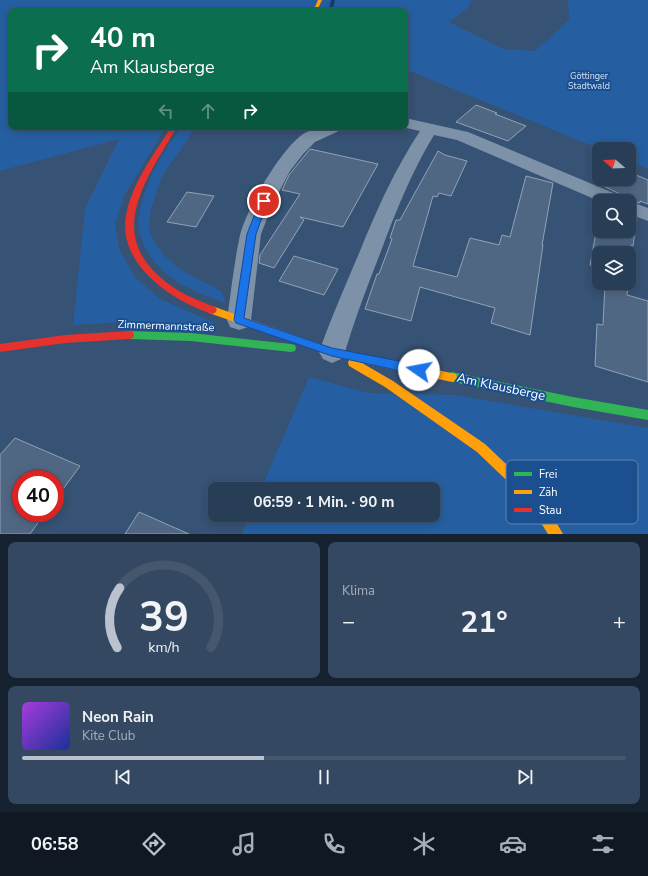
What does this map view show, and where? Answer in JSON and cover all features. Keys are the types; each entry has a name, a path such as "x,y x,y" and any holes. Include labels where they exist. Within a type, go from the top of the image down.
{"street":[{"path":"408,124 462,136 599,194"},
{"path":"430,128 417,148 384,216 341,321 332,352 389,384 480,448 506,472"},
{"name":"Am Klausberge","path":"172,130 139,186 132,204 128,222 129,238 138,258 143,266 165,287 194,303 332,352 573,402 648,415"},
{"path":"239,320 252,234 264,201 282,170 298,149 309,138 325,130"},
{"path":"636,210 648,215"},
{"name":"Zimmermannstraße","path":"0,348 83,337 132,335 191,338 332,352"},
{"path":"550,524 556,534"}],"green space":[{"name":"Göttinger Stadtwald","path":"0,0 471,0 469,7 449,22 504,49 535,51 569,20 568,0 648,0 648,169 636,164 636,142 592,142 592,146 408,70 408,8 8,8 8,130 164,130 124,196 115,224 119,249 135,277 160,299 213,322 213,325 140,321 73,325 85,208 119,139 0,171"},
{"path":"179,130 194,130 161,178 150,213 149,229 152,238 162,253 177,267 221,291 226,303 190,289 168,275 150,257 144,245 138,223 139,215 152,174"},
{"path":"309,377 369,393 454,395 648,428 648,534 242,534 247,522 440,522 440,482 264,482"}],"building":[{"path":"476,105 526,126 508,141 456,122"},
{"path":"310,149 378,164 343,227 300,217 304,220 274,268 259,263 260,255 300,194 282,190 289,175"},
{"path":"438,151 445,155 467,161 451,196 439,193 437,197 433,196 413,266 457,277 470,238 499,245 502,235 510,237 526,176 553,183 542,245 530,335 491,323 495,308 420,287 411,321 365,309 377,274 379,274 392,239 390,238 396,220 400,220"},
{"path":"636,175 648,180 648,204 640,201 640,203 636,202 636,194 620,194 603,186 636,186"},
{"path":"187,192 214,196 196,227 167,222"},
{"path":"595,238 634,238 633,246 593,246"},
{"path":"592,254 592,266 590,265"},
{"path":"294,256 338,269 324,295 279,281"},
{"path":"605,290 627,290 627,295 648,301 648,382 595,366 597,324 603,325"},
{"path":"15,438 80,466 64,488 64,470 12,470 12,522 39,522 30,534 0,534 0,455"},
{"path":"139,512 189,534 125,534"}],"waterway":[{"path":"331,8 333,0"}],"traffic: fast":[{"path":"129,335 191,337 291,348"},
{"path":"452,377 573,402 648,415"}],"traffic: slow":[{"path":"316,8 320,0"},
{"path":"212,310 332,352 452,377"},
{"path":"353,363 389,384 481,448 506,472"},
{"path":"550,524 556,534"}],"traffic: jam":[{"path":"172,130 137,191 130,212 129,231 134,251 148,270 171,290 186,299 212,310"},
{"path":"0,348 65,339 129,335"}],"route":[{"path":"264,201 252,234 239,320 332,352 419,370"}]}
